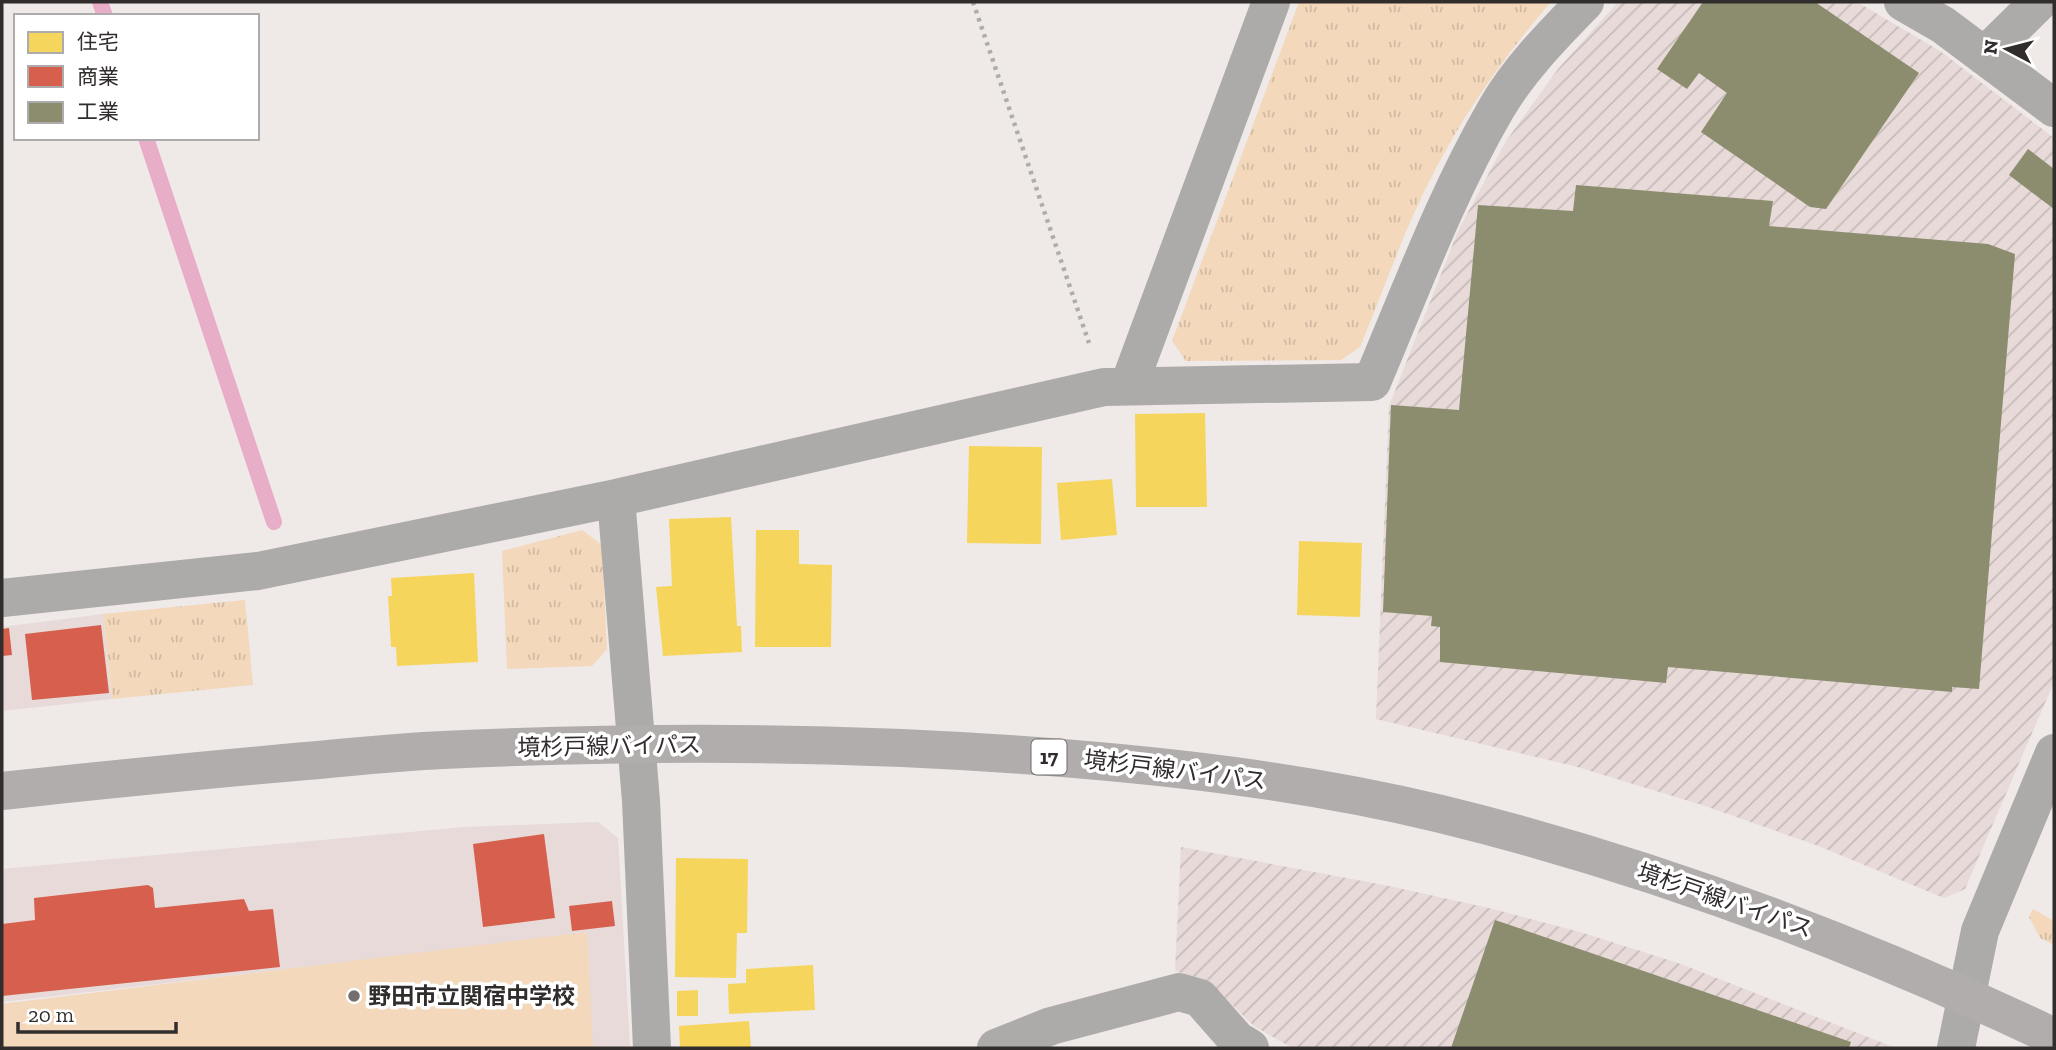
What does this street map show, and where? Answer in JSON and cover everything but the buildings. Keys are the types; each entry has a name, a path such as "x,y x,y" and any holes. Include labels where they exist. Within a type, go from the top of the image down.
{"main road":[{"name":"境杉戸線バイパス","path":"2,791 143,775 440,750 795,744 934,748 1108,761 1270,781 1438,813 1633,867 1783,918 1966,995 2054,1037"}],"street":[{"path":"1116,386 1271,2"},
{"path":"2,598 258,570 616,498 1116,386 1372,382 1450,195 1497,106 1551,37 1585,2"},
{"path":"1903,2 1943,25 2054,108"},
{"path":"1984,56 2039,2"},
{"path":"616,498 637,745 652,1048"},
{"path":"1956,1048 1980,931 2043,806 2054,753"},
{"path":"996,1048 1051,1026 1179,992 1200,998 1237,1040 1250,1048"}],"path":[{"path":"974,2 1116,386"}],"shaded area":[{"path":"1618,2 1857,2 1940,51 2054,138 2054,682 1965,889 1944,898 1816,845 1702,805 1574,766 1376,719 1389,406 1458,231 1506,141 1558,69"},
{"path":"103,614 112,699 2,711 2,627"},
{"path":"598,822 618,838 630,1048 2,1048 2,1004 374,959 2,1002 2,869 465,827"},
{"path":"1181,847 1389,886 1580,932 1678,963 1896,1048 1292,1048 1254,1026 1207,981 1175,971"}],"green space":[{"path":"1299,2 1551,2 1487,85 1445,151 1413,216 1360,347 1341,360 1186,361 1172,341"},
{"path":"582,530 602,545 607,649 592,666 507,669 502,551"},
{"path":"245,600 253,685 112,699 103,614"},
{"path":"2033,909 2054,921 2054,945 2040,938 2029,917"},
{"name":"野田市立関宿中学校","path":"587,932 593,1048 2,1048 2,1004"}],"waterway":[{"path":"100,2 104,14"},
{"path":"147,140 274,522"}],"place":[{"name":"野田市立関宿中学校","path":"354,996"}]}
